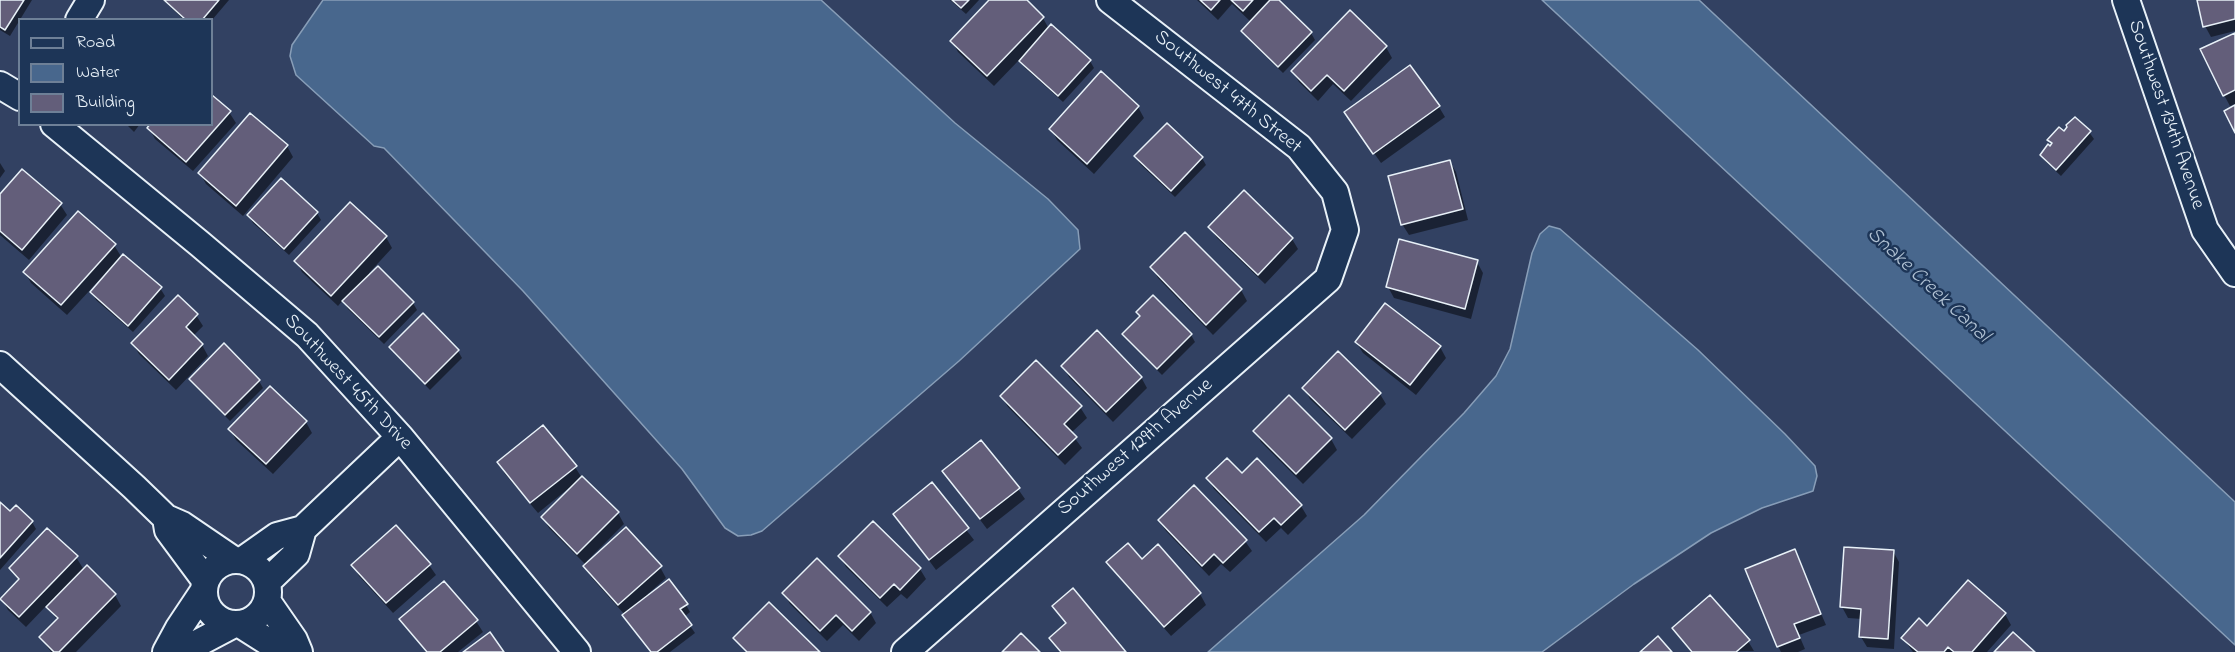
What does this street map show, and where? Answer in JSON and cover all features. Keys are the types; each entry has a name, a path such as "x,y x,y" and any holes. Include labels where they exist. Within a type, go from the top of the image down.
{"street":[{"path":"80,18 91,0"},
{"name":"Southwest 47th Street","path":"1110,0 1299,147 1335,192 1345,230"},
{"name":"Southwest 134th Avenue","path":"2126,0 2205,230 2235,273"},
{"path":"0,85 18,96"},
{"name":"Southwest 45th Drive","path":"56,126 307,335 400,437 577,652"},
{"name":"Southwest 129th Avenue","path":"905,652 1328,279 1345,230"},
{"path":"0,365 165,518 176,521 238,560 258,568 267,592 299,652"},
{"path":"166,652 215,566 238,560 277,536 303,529 400,437"},
{"path":"165,518 168,530 204,586 209,610 225,622 237,624 284,652"},
{"path":"181,652 237,624 249,622 257,617 263,610 267,592 296,554 303,529"}],"water":[{"path":"323,0 821,0 955,123 1048,199 1078,230 1080,249 959,361 762,531 738,536 725,528 682,469 523,291 384,148 374,146 296,75 290,56 292,45"},
{"name":"Snake Creek Canal","path":"1542,0 1699,0 2235,502 2235,645"},
{"path":"1549,226 1560,229 1698,350 1785,434 1815,466 1817,476 1813,491 1762,508 1711,533 1634,584 1542,652 1208,652 1364,515 1464,413 1496,376 1510,349 1532,253 1540,234"}],"building":[{"path":"0,0 24,0 5,30 0,27"},
{"path":"164,0 219,0 204,18 184,18"},
{"path":"952,0 969,0 961,8"},
{"path":"989,0 1027,0 1044,17 987,76 950,41"},
{"path":"1200,0 1220,0 1211,10"},
{"path":"1231,0 1253,0 1243,11"},
{"path":"1270,0 1279,0 1312,32 1278,67 1241,31"},
{"path":"2197,0 2235,0 2235,19 2203,27"},
{"path":"1350,10 1387,46 1344,91 1327,75 1311,91 1291,71"},
{"path":"1051,24 1091,60 1058,96 1019,61"},
{"path":"2235,33 2235,90 2223,96 2200,49"},
{"path":"1410,65 1440,106 1373,154 1344,112"},
{"path":"1101,71 1139,106 1087,164 1049,129"},
{"path":"213,96 231,111 186,162 147,128 148,126 213,126"},
{"path":"2235,105 2235,133 2224,111"},
{"path":"250,113 288,145 236,206 198,173"},
{"path":"2075,117 2091,131 2056,170 2040,155 2048,144 2050,146 2052,143 2047,140 2059,127 2064,131 2066,125"},
{"path":"1167,123 1203,157 1171,191 1134,156"},
{"path":"1450,160 1463,209 1401,225 1388,176"},
{"path":"22,169 62,203 22,250 0,231 0,194"},
{"path":"281,178 318,212 284,249 247,215"},
{"path":"1244,190 1293,238 1258,275 1208,227"},
{"path":"350,202 387,236 331,296 294,261"},
{"path":"78,211 116,244 61,305 23,272"},
{"path":"1185,232 1242,289 1206,325 1150,267"},
{"path":"1399,239 1478,260 1465,309 1386,287"},
{"path":"123,254 162,287 128,326 90,292"},
{"path":"378,266 414,302 379,337 342,301"},
{"path":"178,295 198,314 186,327 203,344 169,380 131,343"},
{"path":"1153,295 1192,334 1157,369 1122,334 1140,316 1136,312"},
{"path":"1385,303 1441,346 1410,385 1355,342"},
{"path":"423,313 459,350 425,384 389,347"},
{"path":"1097,330 1142,377 1106,412 1061,366"},
{"path":"224,343 260,380 225,415 189,379"},
{"path":"1338,351 1381,393 1345,430 1302,388"},
{"path":"1036,360 1082,406 1064,424 1077,437 1058,455 1000,396"},
{"path":"270,386 307,421 266,464 228,429"},
{"path":"1289,395 1332,438 1296,474 1253,431"},
{"path":"543,425 577,466 530,503 497,462"},
{"path":"981,440 1020,488 980,519 942,471"},
{"path":"1227,458 1242,473 1257,458 1302,505 1281,525 1274,518 1259,532 1206,478"},
{"path":"582,476 619,512 577,554 541,517"},
{"path":"932,482 969,528 929,560 893,514"},
{"path":"1194,485 1247,540 1223,563 1214,554 1202,566 1158,520"},
{"path":"0,502 10,511 16,505 33,521 0,558"},
{"path":"873,521 921,568 900,590 894,584 880,598 838,556"},
{"path":"396,525 431,564 386,603 351,565"},
{"path":"626,527 662,566 618,605 583,566"},
{"path":"47,528 78,556 19,617 0,599 19,579 9,568"},
{"path":"1128,543 1142,559 1158,544 1201,593 1164,627 1106,562"},
{"path":"1844,547 1894,550 1888,639 1859,637 1861,609 1840,607"},
{"path":"1795,549 1821,614 1794,624 1800,638 1777,647 1745,569"},
{"path":"817,558 871,612 852,631 836,615 820,631 782,593"},
{"path":"87,565 116,594 59,652 54,652 39,637 58,618 46,607"},
{"path":"669,579 688,604 680,609 692,625 657,652 651,652 622,615"},
{"path":"1968,580 2006,613 1972,652 1954,652 1948,647 1944,652 1918,652 1901,638 1919,618 1927,626"},
{"path":"444,581 478,620 440,652 427,652 399,619"},
{"path":"1073,588 1126,652 1061,652 1049,638 1066,623 1052,606"},
{"path":"1710,595 1750,640 1736,652 1692,652 1672,628"},
{"path":"769,602 820,652 747,652 733,638"},
{"path":"490,632 504,652 463,652"},
{"path":"2013,632 2035,652 1994,652"},
{"path":"1021,633 1040,652 1002,652"},
{"path":"1658,636 1672,652 1640,652"}]}
